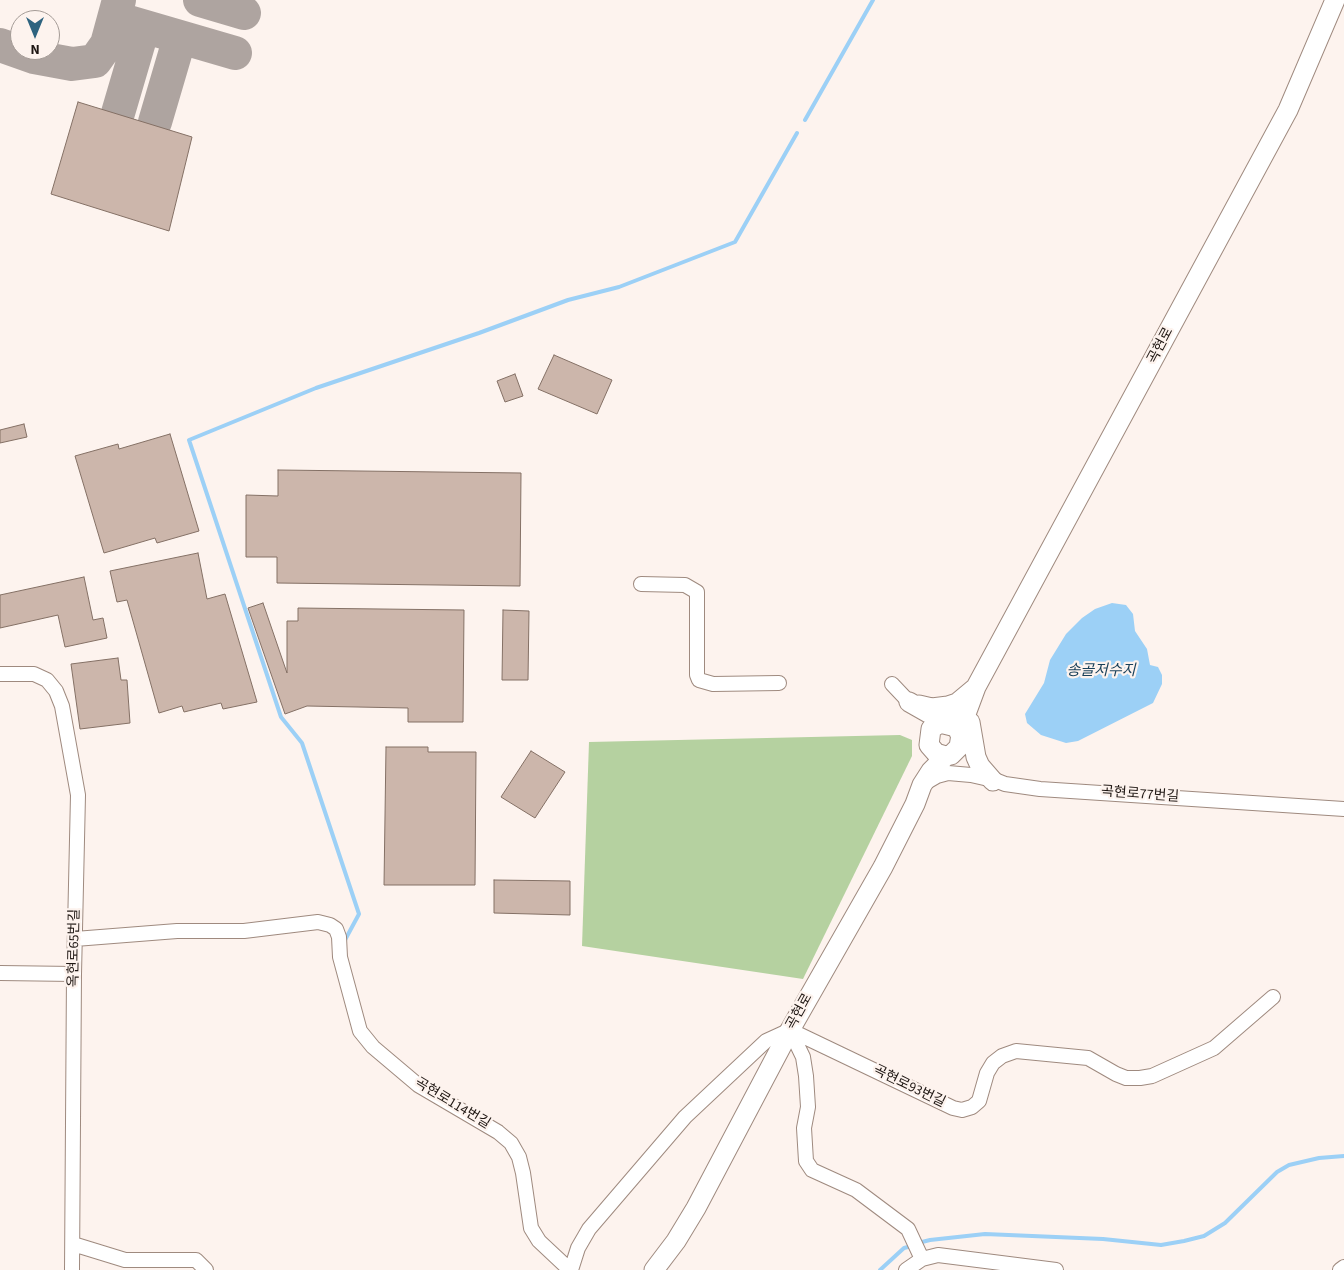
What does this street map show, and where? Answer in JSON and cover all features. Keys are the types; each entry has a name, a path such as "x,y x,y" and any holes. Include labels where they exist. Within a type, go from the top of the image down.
{"main road":[{"name":"곡현로","path":"976,687 1288,110 1335,0"},
{"path":"909,702 932,708 948,706 957,703 976,687"},
{"path":"946,723 976,687"},
{"path":"961,736 976,687"},
{"path":"976,687 971,706 971,739 980,766 993,781"},
{"path":"909,702 956,727 961,736"},
{"path":"909,702 919,716 929,745 936,753 946,756"},
{"path":"922,785 925,738 931,729 940,723 946,723"},
{"name":"곡현로","path":"654,1270 676,1241 696,1208 790,1030 883,867 915,804 922,785 931,771 946,756 956,752 960,747 961,736"}],"street":[{"path":"641,584 685,585 697,592 698,675 700,680 712,684 779,683"},
{"name":"옥현로65번길","path":"0,674 34,674 48,680 62,706 78,795 74,974 72,1270"},
{"path":"892,684 909,702"},
{"path":"961,736 976,769 993,781"},
{"path":"946,756 959,766 993,781"},
{"path":"922,785 937,776 948,773 966,774 993,781"},
{"name":"곡현로77번길","path":"993,781 1040,789 1344,809"},
{"name":"곡현로114번길","path":"75,938 177,931 244,931 318,922 330,925 336,929 339,937 340,957 360,1031 373,1048 418,1085 498,1132 511,1143 519,1157 523,1173 531,1228 539,1240 570,1270"},
{"path":"0,974 74,974"},
{"name":"곡현로93번길","path":"790,1030 953,1108 962,1110 972,1107 979,1101 987,1073 993,1063 1002,1056 1016,1051 1088,1058 1116,1074 1140,1078 1152,1076 1214,1048 1273,997"},
{"path":"570,1270 578,1248 589,1229 685,1117 766,1041 790,1030 803,1057 806,1076 808,1107 804,1128 806,1161 812,1170 856,1190 908,1229 922,1259"},
{"path":"73,1244 125,1260 196,1260 206,1270"},
{"path":"906,1270 922,1259 938,1255 1056,1270"},
{"path":"1340,1270 1344,1267"}],"green space":[{"path":"900,735 912,740 912,756 803,979 582,946 589,742"}],"water":[{"name":"송골저수지","path":"1112,603 1126,605 1133,614 1135,631 1147,649 1150,665 1158,667 1162,675 1162,684 1153,703 1078,741 1066,743 1041,735 1027,723 1025,714 1044,683 1050,660 1066,634 1082,618 1095,609"}],"building":[{"path":"78,102 192,137 169,231 51,194"},
{"path":"554,355 612,380 597,414 538,389"},
{"path":"515,374 523,396 505,402 497,381"},
{"path":"24,424 27,437 0,443 0,430"},
{"path":"170,434 199,531 157,543 155,538 104,553 75,456 118,444 119,449"},
{"path":"278,470 521,473 520,586 277,583 277,557 246,557 246,495 278,496"},
{"path":"198,553 207,599 225,594 257,702 223,709 221,703 184,712 182,706 159,713 127,600 117,602 110,571"},
{"path":"84,577 93,620 103,618 107,638 65,647 58,615 0,628 0,595"},
{"path":"263,603 287,673 287,621 298,621 298,608 464,610 463,722 408,722 408,708 307,706 285,714 248,608"},
{"path":"503,610 529,611 528,680 502,680"},
{"path":"118,658 121,680 127,680 130,723 80,729 71,664"},
{"path":"386,747 428,747 428,752 476,752 475,885 384,885"},
{"path":"531,751 565,772 535,818 501,797"},
{"path":"494,880 570,881 570,915 494,913"}],"waterway":[{"path":"805,120 873,0"},
{"path":"345,940 359,914 302,743 281,717 189,440 316,388 479,333 568,300 619,287 735,242 797,133"},
{"path":"918,1243 985,1234 1103,1239 1161,1245 1184,1241 1204,1236 1225,1223 1277,1172 1289,1165 1319,1158 1344,1156"},
{"path":"880,1270 904,1248 912,1246"}],"taxiway":[{"path":"0,45 34,57 72,64 95,61 107,44 119,0"},
{"path":"200,0 244,13"},
{"path":"115,18 235,53"},
{"path":"118,113 143,28"},
{"path":"155,122 180,37"}]}
